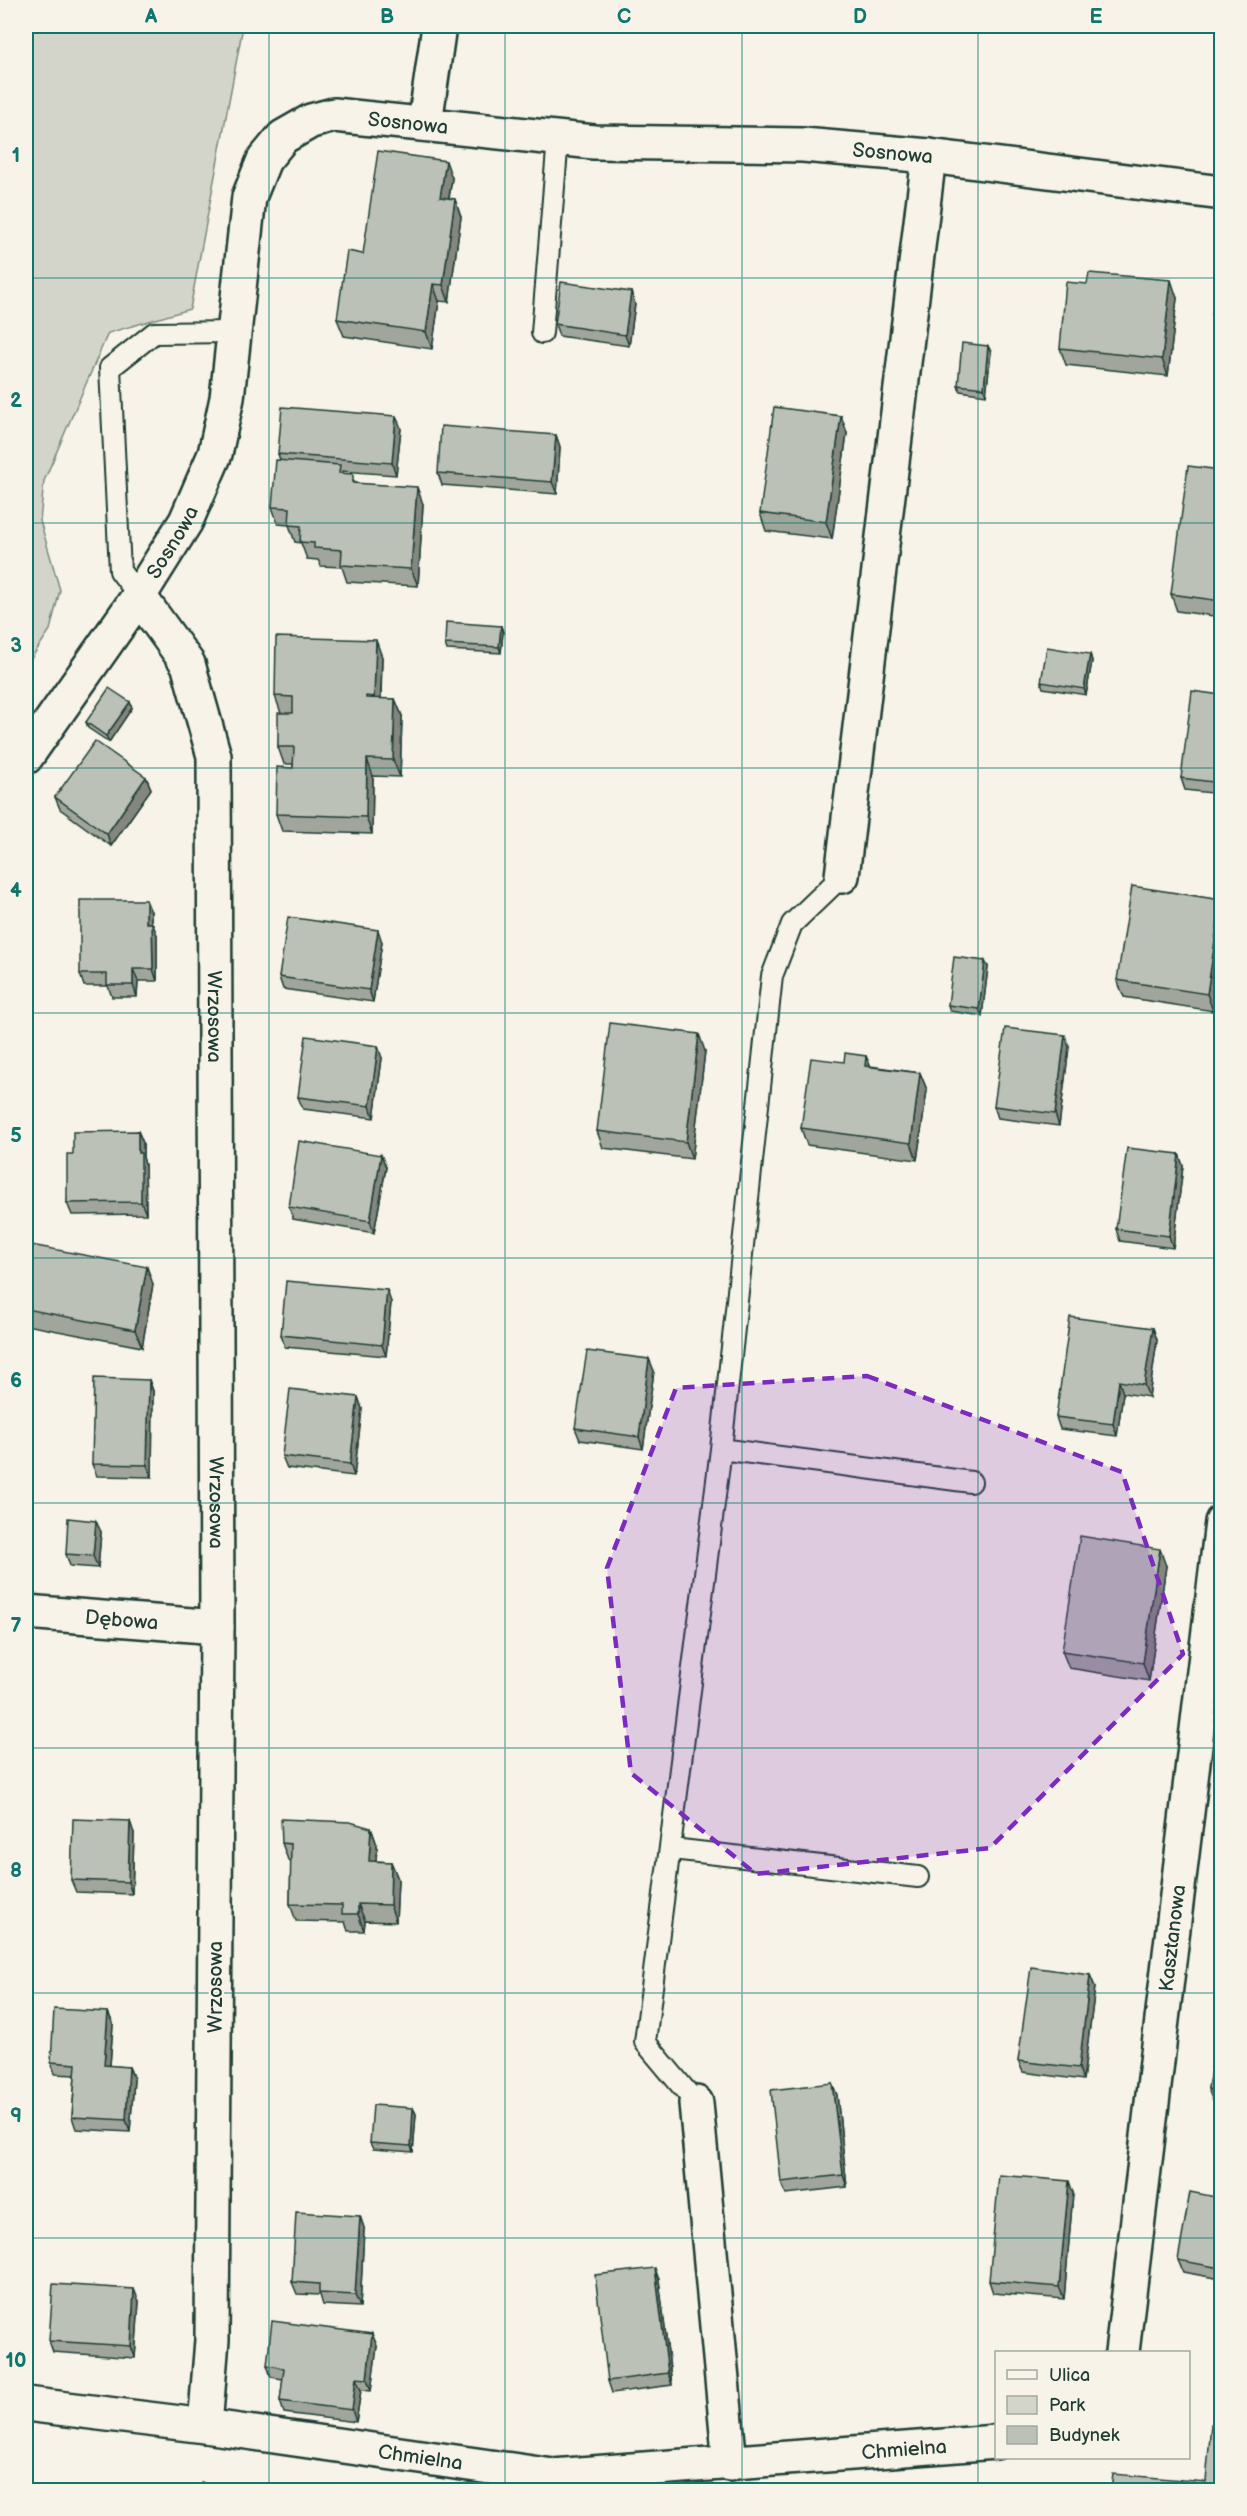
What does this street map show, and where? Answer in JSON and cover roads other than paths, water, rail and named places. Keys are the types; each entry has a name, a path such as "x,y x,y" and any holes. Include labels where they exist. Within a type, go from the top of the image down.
{"street":[{"path":"425,123 439,26"},
{"name":"Sosnowa","path":"26,757 139,596 186,521 215,454 227,398 249,197 264,160 283,137 311,121 334,115 594,142 803,145 929,156 1221,193"},
{"path":"843,876 929,156"},
{"name":"Wrzosowa","path":"139,596 188,664 214,756 217,1627 212,2340 206,2426"},
{"name":"Kasztanowa","path":"1122,2351 1221,1522"},
{"name":"Dębowa","path":"26,1612 217,1627"},
{"path":"696,2103 730,2464"},
{"name":"Chmielna","path":"26,2404 206,2426 553,2476 995,2442"}],"lane":[{"path":"542,333 558,138"},
{"path":"139,596 120,571 110,368 154,333 233,332"},
{"path":"696,2103 645,2042 672,1849 721,1449 772,976 792,924 843,876"},
{"path":"721,1449 970,1482"},
{"path":"672,1849 918,1877"}]}
